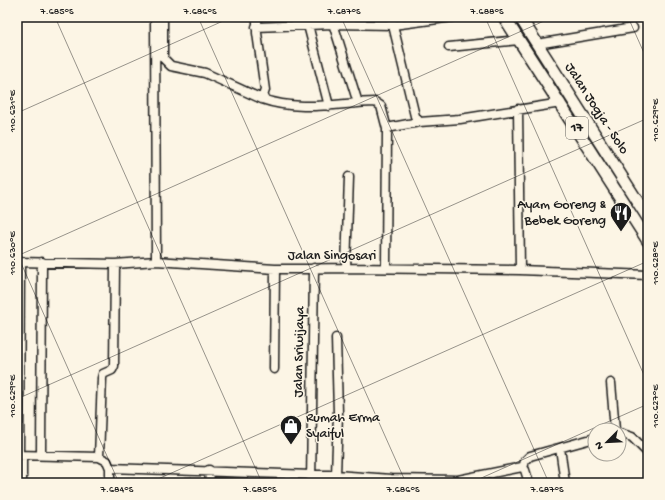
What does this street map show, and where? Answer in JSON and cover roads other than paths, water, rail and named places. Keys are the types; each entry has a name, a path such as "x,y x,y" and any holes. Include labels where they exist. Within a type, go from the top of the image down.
{"highway":[{"name":"Jalan Jogja - Solo","path":"504,17 561,103 648,241"},
{"name":"Jalan Jogja - Solo","path":"520,17 648,218"}],"street":[{"path":"155,17 156,261"},
{"path":"162,17 163,58 171,66 205,73 262,99 290,105 329,106 375,102 380,104 387,128 386,268"},
{"path":"257,17 256,27 264,90 262,99"},
{"path":"256,27 308,25 332,21 392,21 453,17"},
{"path":"332,21 358,103"},
{"path":"392,21 415,116 419,122"},
{"path":"308,25 329,106"},
{"path":"537,44 633,28"},
{"path":"449,47 519,40"},
{"path":"387,128 419,122 460,119 561,103"},
{"path":"518,109 520,270"},
{"path":"346,268 349,177"},
{"name":"Jalan Singosari","path":"19,262 115,264 156,261 276,269 386,268 520,270 648,275"},
{"path":"19,262 19,455 22,483"},
{"path":"41,456 42,262"},
{"path":"99,457 102,378 103,374 112,370 114,366 115,264"},
{"name":"Jalan Sriwijaya","path":"311,479 314,268"},
{"path":"274,369 276,269"},
{"path":"336,338 338,413 336,475"},
{"path":"612,383 614,422"},
{"path":"627,435 632,437 648,453"},
{"path":"529,483 523,468 525,461 530,456 587,440"},
{"path":"560,448 565,483"},
{"path":"19,455 99,457 107,461 110,468 110,483"},
{"path":"110,468 209,470 311,479 336,475 446,481 458,480 519,467 523,468"},
{"path":"209,470 210,483"}],"place":[{"name":"Ayam Goreng & Bebek Goreng","path":"621,232"},
{"name":"Rumah Erma Syaiful","path":"291,446"}]}
